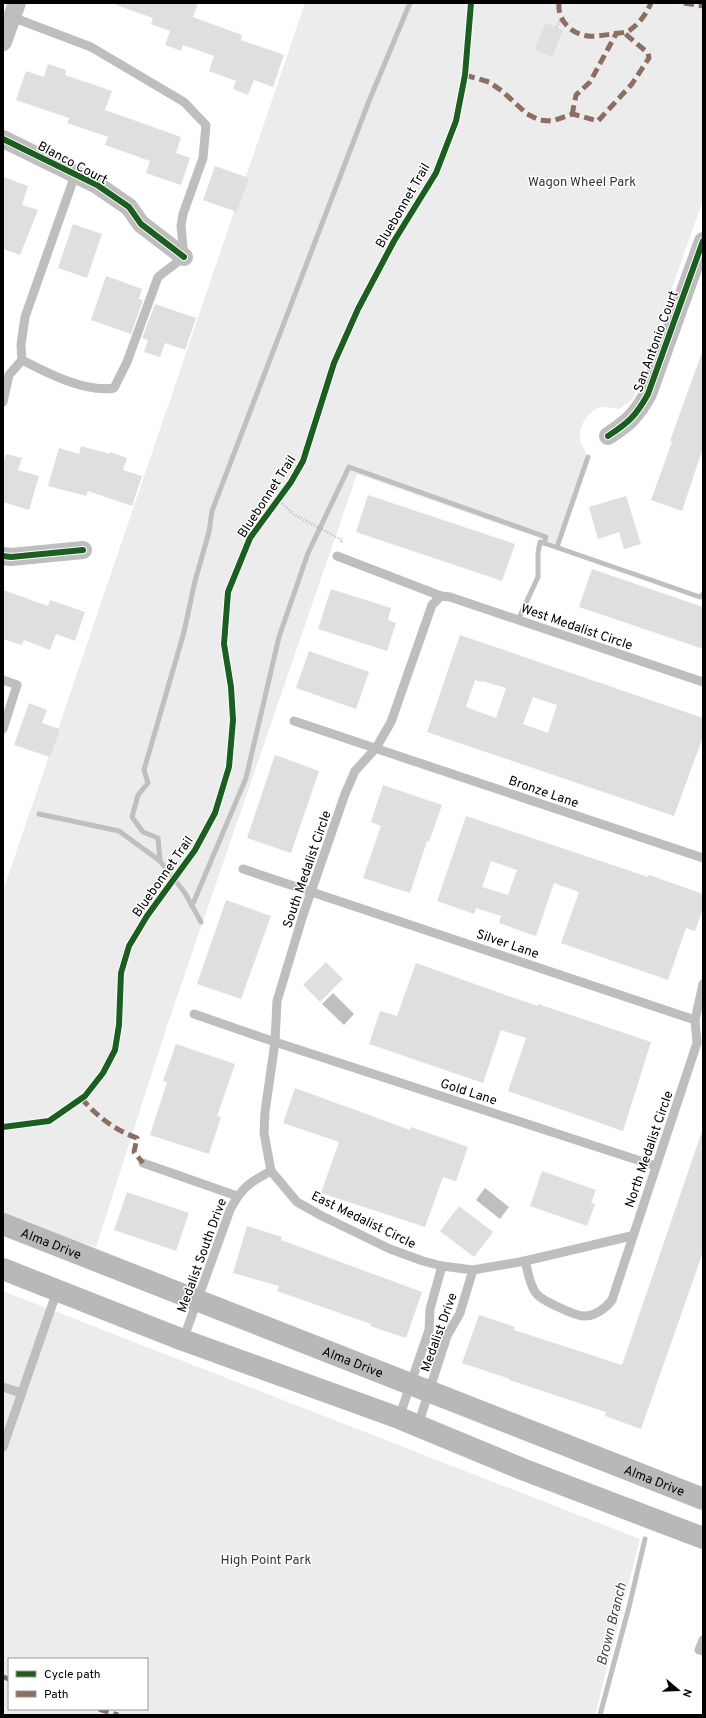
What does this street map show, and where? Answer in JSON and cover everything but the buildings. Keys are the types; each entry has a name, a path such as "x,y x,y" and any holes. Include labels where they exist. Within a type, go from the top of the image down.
{"main road":[{"name":"Alma Drive","path":"3,1224 703,1499"},
{"path":"3,1269 183,1340 409,1421 522,1469 703,1538"}],"street":[{"path":"3,42 15,10"},
{"name":"Blanco Court","path":"3,139 96,185 129,207 141,224 184,257"},
{"name":"San Antonio Court","path":"608,436 626,424 638,413 648,394 703,241"},
{"path":"3,556 11,557 83,550"}],"lane":[{"path":"15,10 91,47 184,102 206,125 203,158 183,214 182,226 184,257 158,277 144,310 127,362 114,388 102,390 77,383 43,371 22,360"},
{"path":"3,402 9,375 22,360 21,345 25,318 75,175"},
{"name":"West Medalist Circle","path":"337,556 441,596 458,599 703,682"},
{"name":"South Medalist Circle","path":"270,1171 264,1133 265,1112 275,1042 277,1001 303,915 345,794 355,771 376,748 391,722 432,605 441,596"},
{"path":"3,680 17,685 3,729"},
{"name":"Bronze Lane","path":"294,721 703,858"},
{"name":"Silver Lane","path":"243,868 695,1020"},
{"name":"North Medalist Circle","path":"525,1261 530,1282 536,1294 545,1301 583,1316 596,1313 607,1306 612,1300 631,1236 697,1043 695,1020 703,984"},
{"name":"Gold Lane","path":"194,1014 275,1042 656,1166"},
{"path":"143,1163 237,1196"},
{"name":"Medalist South Drive","path":"183,1340 230,1210 237,1196 250,1182 270,1171"},
{"name":"East Medalist Circle","path":"270,1171 297,1202 322,1216 390,1249 442,1266 473,1270 525,1261 631,1236"},
{"name":"Medalist Drive","path":"409,1421 421,1388 429,1330 430,1309 442,1266"},
{"name":"Medalist Drive","path":"409,1421 421,1388 460,1313 473,1270"},
{"path":"3,1446 56,1291"},
{"path":"3,1387 22,1393"},
{"path":"703,1640 699,1650 703,1651"}],"path":[{"path":"556,27 561,20"},
{"path":"278,498 293,514 342,540 337,556"}],"green space":[{"name":"Wagon Wheel Park","path":"305,3 703,3 703,200 633,399 619,409 605,407 598,408 585,419 582,424 580,440 587,455 556,544 357,474 168,1023 96,1247 44,1231 3,1214 3,891"},
{"name":"High Point Park","path":"3,1291 640,1539 595,1715 3,1715"}],"shaded area":[{"path":"333,993 354,1014 344,1025 322,1004"},
{"path":"485,1188 509,1207 500,1219 476,1200"}],"waterway":[{"path":"160,861 158,838 143,832 132,817 138,795 148,783 144,770 184,632 195,581 209,532 212,511 369,101 410,3"},
{"path":"557,547 588,457"},
{"path":"192,906 246,778 279,637 308,553 349,467 546,537 544,543 700,597 703,594"},
{"path":"518,620 538,577 538,553 540,542 544,543"},
{"path":"39,814 119,831 160,861 185,893 201,922"},
{"name":"Brown Branch","path":"600,1715 629,1607 645,1539"}],"marked path":[{"path":"559,3 560,15 566,25 576,32 588,36 622,33 628,31 645,15 651,3"},
{"path":"684,3 703,6"},
{"path":"465,75 489,82 502,91 527,114 539,120 552,121 573,114 598,121 632,84 649,58 648,53 623,32"},
{"path":"572,115 576,95 590,82 616,34"},
{"path":"81,1098 106,1122 137,1138 134,1152 143,1163"},
{"path":"3,1677 8,1679"},
{"path":"102,1710 118,1715"}],"cycle path":[{"name":"Bluebonnet Trail","path":"3,1127 49,1121 85,1096 103,1073 115,1050 119,1025 121,973 129,946 147,916 195,850 215,813 229,767 233,720 231,687 224,644 228,592 250,538 291,482 303,461 334,363 358,309 394,241 436,173 456,121 465,75 471,3"},
{"path":"3,139 97,185 129,207 141,224 184,257"},
{"path":"608,436 631,418 640,408 648,394 703,241"},
{"path":"3,556 11,557 83,550"}]}
